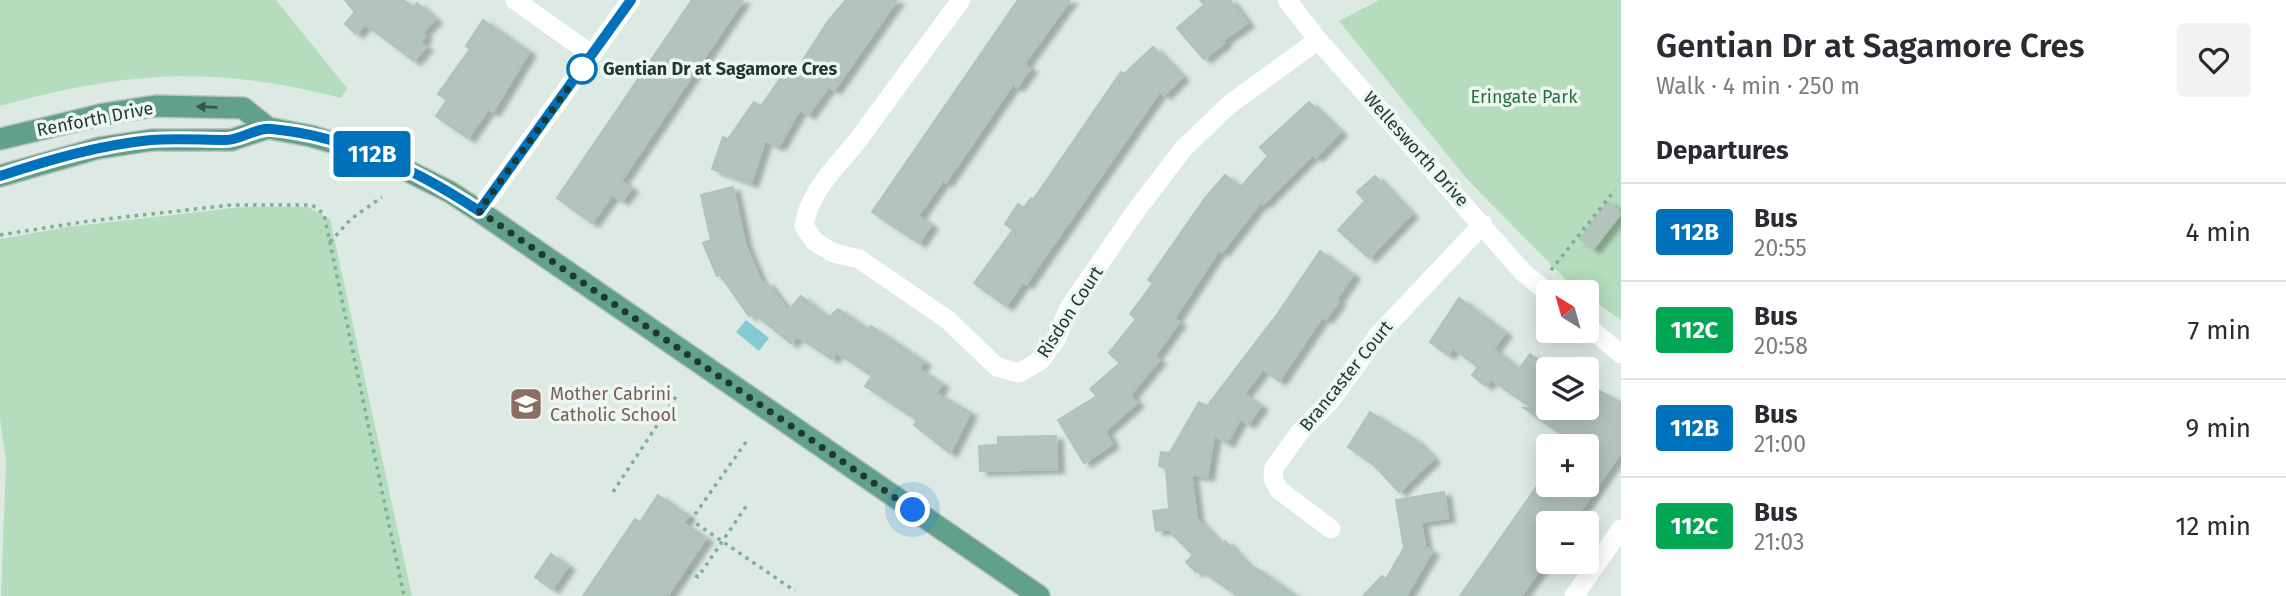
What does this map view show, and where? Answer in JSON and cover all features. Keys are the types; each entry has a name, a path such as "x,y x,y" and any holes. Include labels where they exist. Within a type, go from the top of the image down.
{"main road":[{"name":"Renforth Drive","path":"0,139 104,114 155,106 243,108 268,128 345,145 378,156 450,192 479,211 1039,596"},
{"name":"Renforth Drive","path":"0,176 99,148 152,140 231,140 268,128"}],"street":[{"path":"515,0 592,55"},
{"path":"479,211 631,0"},
{"name":"Risdon Court","path":"961,0 855,143 818,188 807,206 804,226 815,242 834,253 859,259 948,320 997,368 1018,373 1041,360 1069,308 1135,212 1183,149 1230,104 1318,40"},
{"name":"Wellesworth Drive","path":"1287,0 1318,40 1522,271 1536,283"},
{"name":"Brancaster Court","path":"1331,529 1279,490 1273,479 1274,468 1300,433 1331,400 1378,335 1483,224"},
{"path":"1600,337 1621,354"},
{"path":"1574,596 1621,529"}],"path":[{"path":"1551,280 1615,190"},
{"path":"330,243 351,219 382,197"},
{"path":"0,235 89,221 278,203 312,205 319,208 324,214 404,596"},
{"path":"613,492 677,395"},
{"path":"746,442 691,520 795,591"},
{"path":"688,570 698,577 747,505"}],"green space":[{"path":"0,0 276,0 347,88 341,98 251,80 170,76 89,85 0,106"},
{"name":"Eringate Park","path":"1379,0 1621,0 1621,320 1600,305 1600,280 1566,280 1466,178 1339,21"},
{"path":"242,207 308,207 330,219 412,596 1,596 6,462 0,419 0,239 67,227"}],"water":[{"path":"746,320 769,338 759,351 736,332"}],"building":[{"path":"345,0 403,0 413,8 417,3 435,19 422,33 425,36 420,42 426,47 414,61 365,24 356,34 345,24 355,12"},
{"path":"692,0 743,0 621,181 631,188 622,201 612,195 592,223 557,198"},
{"path":"846,0 897,0 834,90 829,86 808,115 800,109 780,144 776,146 765,140 751,183 712,169 723,137 728,139 754,102 761,106 785,72 792,77 828,21"},
{"path":"1018,0 1070,0 1024,64 1030,69 1017,87 1013,84 946,182 943,180 918,216 931,225 919,243 872,212"},
{"path":"1200,0 1230,0 1247,23 1222,41 1224,43 1204,59 1177,28 1204,5"},
{"path":"483,20 529,52 493,112 488,109 468,138 436,116 447,100 438,94 470,49 466,46"},
{"path":"1153,47 1182,77 1164,95 1160,91 1026,284 1023,282 1006,306 974,283 1013,230 1005,224 1018,204 1024,208 1031,198 1033,200 1121,72 1124,74"},
{"path":"1309,102 1340,132 1316,157 1313,154 1263,204 1261,202 1222,252 1219,250 1174,319 1179,322 1154,357 1159,360 1130,395 1137,403 1105,431 1112,444 1084,463 1058,420 1097,396 1090,389 1120,363 1109,353 1136,319 1130,314 1153,283 1148,280 1205,198 1225,175 1240,188 1268,156 1260,147"},
{"path":"1375,176 1411,214 1369,258 1338,230 1365,201 1357,192"},
{"path":"733,187 745,244 762,285 766,282 788,311 801,296 828,318 838,309 868,330 871,326 924,362 919,369 942,384 936,393 970,413 950,453 914,425 917,420 865,386 872,376 836,352 832,359 797,336 791,343 753,313 749,316 720,275 717,276 703,243 711,240 701,195"},
{"path":"1608,202 1621,213 1593,249 1580,239"},
{"path":"1320,251 1353,275 1336,300 1338,302 1326,319 1323,316 1279,381 1263,369 1244,394 1261,406 1248,424 1240,419 1227,443 1214,435 1207,477 1191,474 1197,519 1221,545 1225,541 1252,570 1254,567 1296,596 1238,596 1199,569 1196,572 1186,562 1193,555 1171,533 1171,529 1156,531 1153,511 1169,509 1166,468 1159,466 1161,452 1169,453 1199,402 1207,406 1276,316"},
{"path":"1459,298 1505,333 1493,349 1519,369 1530,354 1536,358 1536,416 1524,408 1532,408 1490,379 1486,386 1472,375 1478,367 1453,348 1448,355 1430,342"},
{"path":"1600,391 1621,403 1621,452 1599,484 1599,434 1562,434 1541,420 1599,420"},
{"path":"1370,412 1415,440 1433,459 1399,492 1374,465 1348,447"},
{"path":"1056,436 1057,469 980,471 979,446 998,445 998,437"},
{"path":"1536,488 1536,497 1590,497 1580,511 1536,511 1536,574 1521,596 1460,596"},
{"path":"1444,492 1448,518 1421,522 1425,547 1432,551 1406,596 1363,596 1382,576 1386,579 1404,548 1396,500"},
{"path":"658,495 688,516 683,523 706,538 667,596 583,596 635,519 640,522"},
{"path":"551,554 568,566 552,589 535,577"}],"bus line":[{"name":"112B","path":"0,176 47,160 99,148 152,140 231,140 268,128 328,140 378,156 450,192 479,211 631,0"}],"place":[{"name":"Gentian Dr at Sagamore Cres","path":"582,69"},
{"name":"Mother Cabrini Catholic School","path":"526,404"}],"route":[{"path":"582,69 479,211 913,510"}]}
